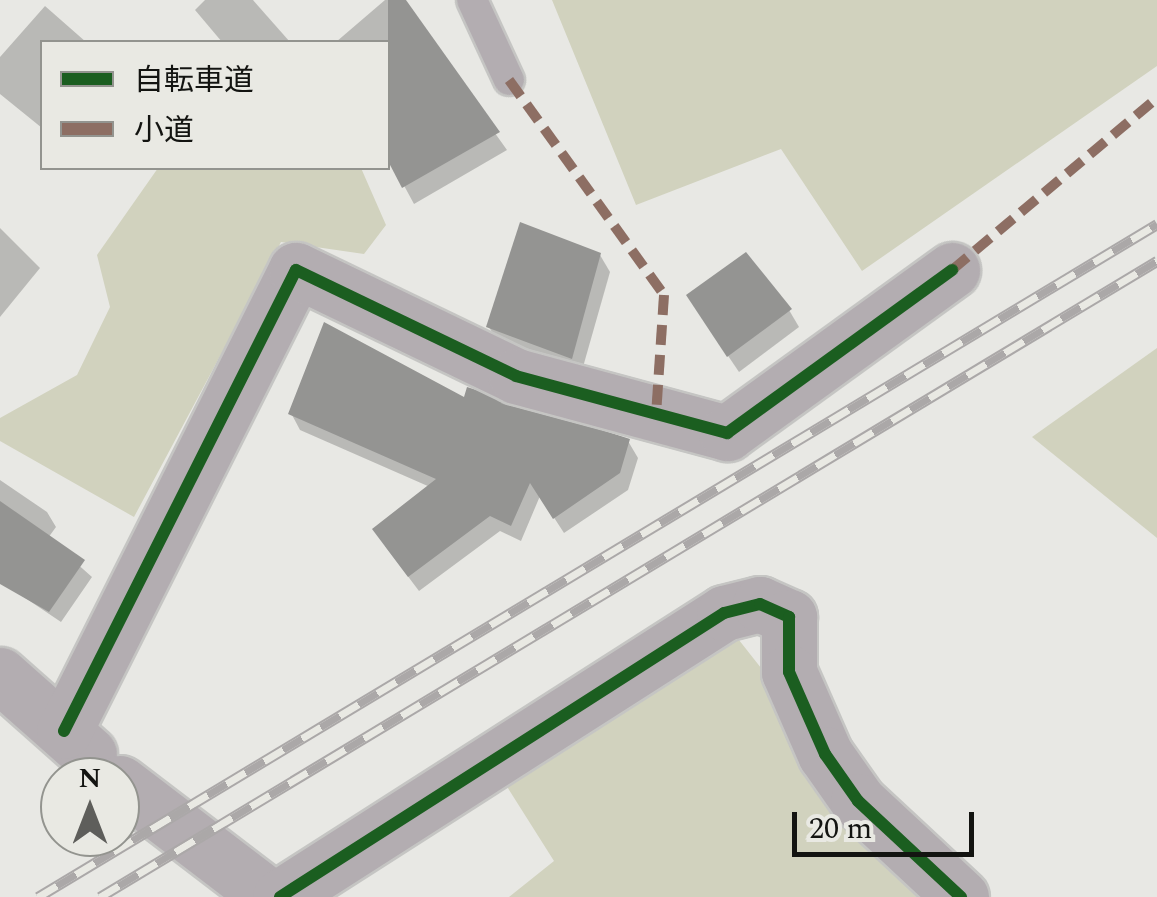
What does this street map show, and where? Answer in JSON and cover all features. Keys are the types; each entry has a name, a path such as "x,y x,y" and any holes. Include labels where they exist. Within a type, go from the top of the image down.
{"street":[{"path":"64,731 296,270 516,376 726,433 952,270"},
{"path":"280,897 724,614 760,604 789,618 789,672 825,754 858,801 962,897"},
{"path":"0,675 92,757"},
{"path":"140,799 269,897"}],"lane":[{"path":"472,0 509,80"}],"green space":[{"path":"552,0 1157,0 1157,66 862,271 781,149 636,205"},
{"path":"157,170 362,170 386,225 364,254 281,242 134,517 0,441 0,418 77,375 110,307 97,255"},
{"path":"1157,348 1157,538 1032,437"},
{"path":"735,635 765,673 830,810 925,897 509,897 554,861 506,785"}],"building":[{"path":"388,0 406,0 500,132 402,188 390,165"},
{"path":"520,222 601,253 572,359 486,327"},
{"path":"746,252 792,309 727,357 686,295"},
{"path":"324,322 464,397 467,387 630,439 620,473 553,519 530,483 511,526 490,516 408,577 372,529 436,479 288,414"},
{"path":"0,501 85,560 49,612 0,584"}],"railway":[{"path":"38,897 1157,224"},
{"path":"100,897 1157,261"}],"marked path":[{"path":"509,80 664,295 656,414"},
{"path":"952,270 1157,98"}],"cycle path":[{"path":"64,731 296,270 516,376 727,433 952,270"},
{"path":"280,897 724,613 760,604 789,617 789,672 825,754 858,801 961,897"}]}
